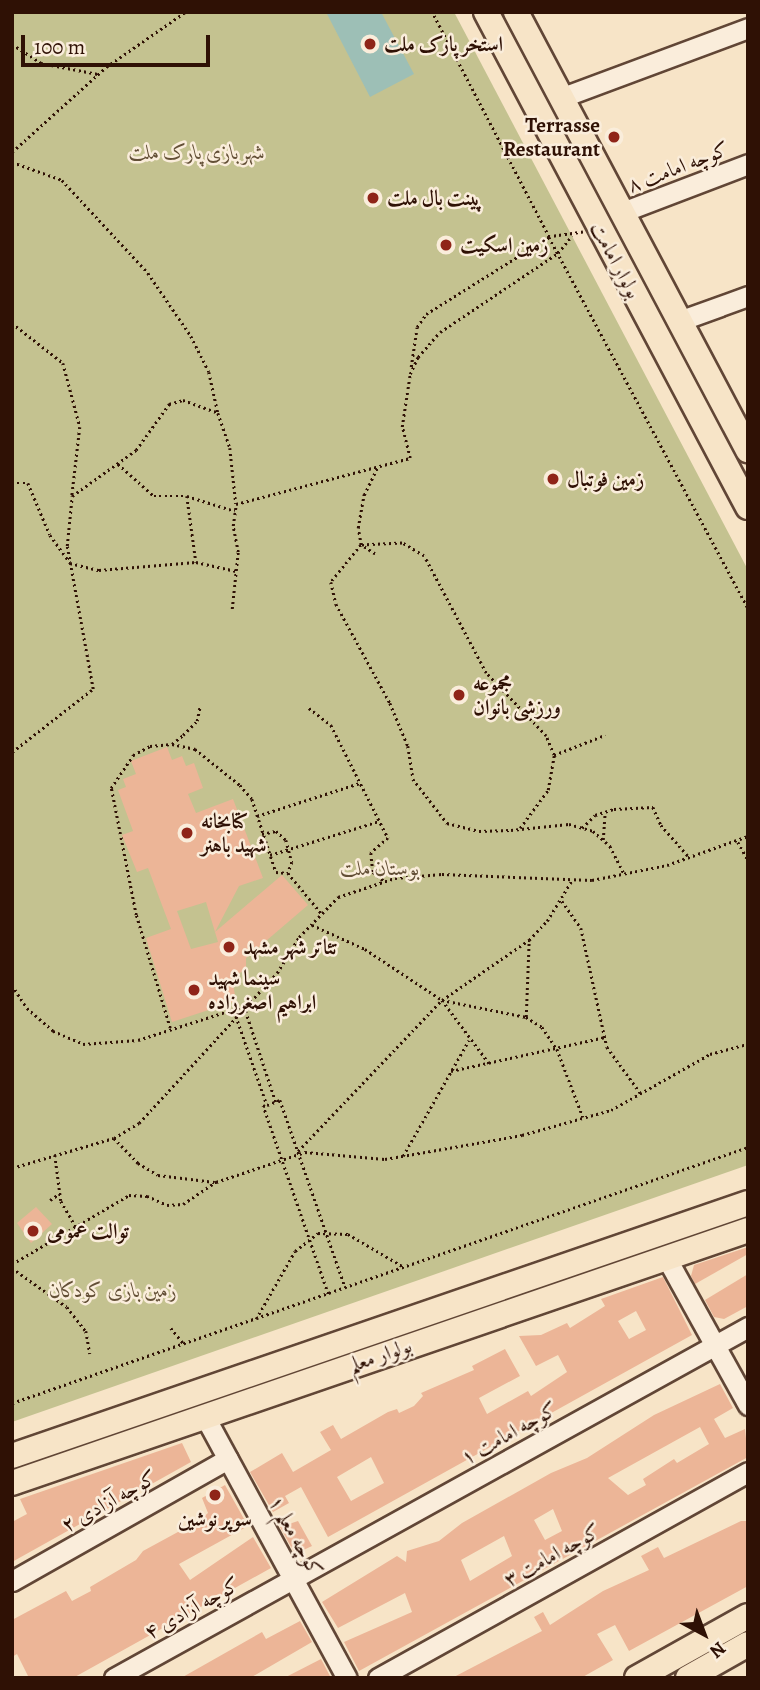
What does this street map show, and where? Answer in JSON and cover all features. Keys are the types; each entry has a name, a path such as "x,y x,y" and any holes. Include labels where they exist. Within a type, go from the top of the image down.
{"main road":[{"name":"بولوار امامت","path":"486,12 748,507"},
{"name":"بولوار امامت","path":"516,12 625,211 679,321 741,423 748,450"},
{"name":"بولوار معلم","path":"12,1456 748,1203"},
{"name":"بولوار معلم","path":"12,1483 748,1230"},
{"path":"657,1235 667,1259"},
{"path":"637,1678 748,1616"},
{"path":"682,1653 691,1676 748,1644"}],"street":[{"path":"561,98 748,28"},
{"name":"کوچه امامت ۸","path":"625,211 748,164"},
{"path":"679,321 748,296"},
{"path":"667,1259 748,1405"},
{"name":"کوچه امامت ۱","path":"293,1579 748,1327"},
{"name":"کوچه معلم ۱","path":"204,1415 347,1678"},
{"name":"کوچه آزادی ۲","path":"12,1581 228,1459"},
{"name":"کوچه امامت ۳","path":"379,1678 748,1472"},
{"name":"کوچه آزادی ۴","path":"114,1678 293,1579"}],"path":[{"path":"12,152 98,74 185,12"},
{"path":"432,12 748,608"},
{"path":"12,44 41,63 98,74"},
{"path":"12,162 62,180 148,273 191,336 209,372 218,414 230,448 236,504 236,571 232,609"},
{"path":"236,504 410,458 402,427 417,327 426,314 549,237 572,236 558,253 440,332 410,374"},
{"path":"12,323 63,363 80,427 72,496 68,507 70,563 93,689 12,752"},
{"path":"72,496 136,450 169,404 183,400 218,414"},
{"path":"118,464 154,496 187,496 235,511"},
{"path":"375,554 361,545 358,528 363,495 377,468"},
{"path":"12,483 28,483 50,535 70,563 99,570 195,562 236,571"},
{"path":"187,496 195,562"},
{"path":"520,828 542,803 554,755 531,717 486,673 424,556 402,543 361,545 331,582 336,604 390,703 408,746 413,779 447,823 479,831 520,828 569,824 603,840 624,874"},
{"path":"172,744 197,720 200,705"},
{"path":"309,708 331,725 388,838 371,853 373,872 385,882"},
{"path":"554,755 605,735"},
{"path":"170,1028 136,915 111,788 133,755 150,746 172,744 195,748 216,763 252,799 276,872 288,873 323,914"},
{"path":"257,816 360,783"},
{"path":"582,828 605,811 653,807 661,825 689,857"},
{"path":"603,840 605,811"},
{"path":"270,855 379,821"},
{"path":"262,834 276,831 290,848 288,873"},
{"path":"12,1168 114,1138 139,1123 277,973 312,925 338,897 385,882 442,874 572,880 624,874 689,857 748,836"},
{"path":"737,841 748,860"},
{"path":"299,1153 442,1000 529,940 562,900 572,880"},
{"path":"562,900 581,928 607,1047 642,1095"},
{"path":"312,925 365,949 442,1000 526,1017 542,1027 557,1049 583,1117"},
{"path":"526,1017 529,940"},
{"path":"12,985 27,1008 53,1031 83,1044 138,1040 244,1006"},
{"path":"442,1000 469,1040 489,1063"},
{"path":"244,1006 276,1102"},
{"path":"236,1015 267,1105"},
{"path":"451,1072 605,1037"},
{"path":"403,1156 469,1040"},
{"path":"90,1354 86,1331 67,1307 12,1263 129,1195 147,1196 167,1205 183,1203 216,1182 299,1153 403,1156 475,1146 611,1110 642,1095 710,1054 748,1044"},
{"path":"328,1294 263,1107 267,1105 280,1100 345,1287"},
{"path":"114,1138 138,1163 158,1175 216,1182"},
{"path":"12,1404 748,1147"},
{"path":"55,1156 59,1193 76,1227"},
{"path":"50,1200 59,1193"},
{"path":"256,1319 295,1251 308,1238 326,1231 348,1234 404,1267"},
{"path":"171,1328 184,1344"}],"green space":[{"name":"بوستان ملت","path":"12,12 454,12 748,570 748,1165 12,1422"}],"water":[{"name":"استخر پارک ملت","path":"381,12 414,74 370,97 327,14"}],"building":[{"path":"167,747 172,760 182,756 186,766 194,763 203,788 188,794 196,813 233,799 263,878 239,886 215,932 282,875 308,905 246,958 246,969 232,978 236,1001 172,1022 146,938 171,929 148,868 137,872 122,835 133,831 118,790 126,787 123,779 136,774 131,761","holes":["206,902 218,942 191,949 177,911"]},
{"name":"توالت عمومی","path":"36,1207 52,1224 31,1243 17,1223"},
{"path":"748,1247 748,1254 695,1284 691,1276 694,1265"},
{"path":"748,1274 748,1306 724,1319 714,1317 705,1300"},
{"path":"663,1277 692,1335 328,1537 301,1487 285,1496 289,1503 273,1512 250,1472 282,1453 293,1472 331,1450 320,1432 333,1425 341,1439 388,1412 397,1409 399,1413 414,1406 423,1396 421,1393 474,1370 472,1366 505,1349 520,1376 479,1398 487,1414 528,1391 531,1396 567,1372 558,1355 536,1366 519,1336 541,1335 567,1323 570,1328 605,1306 601,1299","holes":["636,1311 646,1330 629,1339 618,1321","371,1457 384,1483 351,1501 337,1477"]},
{"path":"720,1384 733,1408 714,1419 725,1438 745,1429 748,1457 359,1671 344,1642 412,1612 405,1593 338,1628 322,1602 397,1556 406,1562 407,1551 439,1541 462,1523 551,1473 587,1458 654,1415","holes":["700,1427 709,1444 677,1463 674,1459 643,1479 646,1485 628,1495 608,1478","553,1509 562,1531 545,1540 534,1520","504,1536 512,1556 470,1581 461,1560"]},
{"path":"182,1443 191,1462 12,1562 12,1522 27,1514 20,1499"},
{"path":"225,1485 248,1526 179,1564 190,1580 253,1537 271,1568 73,1678 29,1678 17,1654 12,1657 12,1620 66,1591 72,1601 91,1591 90,1587 136,1560 143,1551 200,1520 208,1513 202,1498"},
{"path":"298,1521 312,1546 295,1554 280,1527"},
{"path":"741,1521 748,1521 748,1586 629,1651 615,1625 597,1634 613,1660 581,1678 452,1678 542,1631 534,1617 543,1612 550,1625 603,1591 649,1570 641,1556 658,1547 664,1558"},
{"path":"300,1621 312,1642 250,1678 181,1678 262,1632 266,1639"},
{"path":"321,1659 331,1678 284,1678"}],"place":[{"name":"استخر پارک ملت","path":"370,44"},
{"name":"Terrasse Restaurant","path":"614,137"},
{"name":"پینت بال ملت","path":"373,198"},
{"name":"زمین اسکیت","path":"446,245"},
{"name":"زمین فوتبال","path":"553,479"},
{"name":"مجموعه ورزشی بانوان","path":"459,695"},
{"name":"کتابخانه شهید باهنر","path":"187,833"},
{"name":"تئاتر شهر مشهد","path":"229,947"},
{"name":"سینما شهید ابراهیم اصغرزاده","path":"194,990"},
{"name":"توالت عمومی","path":"33,1231"},
{"name":"سوپر نوشین","path":"215,1495"}],"park label":[{"name":"شهربازی پارک ملت","path":"197,152"},
{"name":"زمین بازی کودکان","path":"113,1290"}]}
